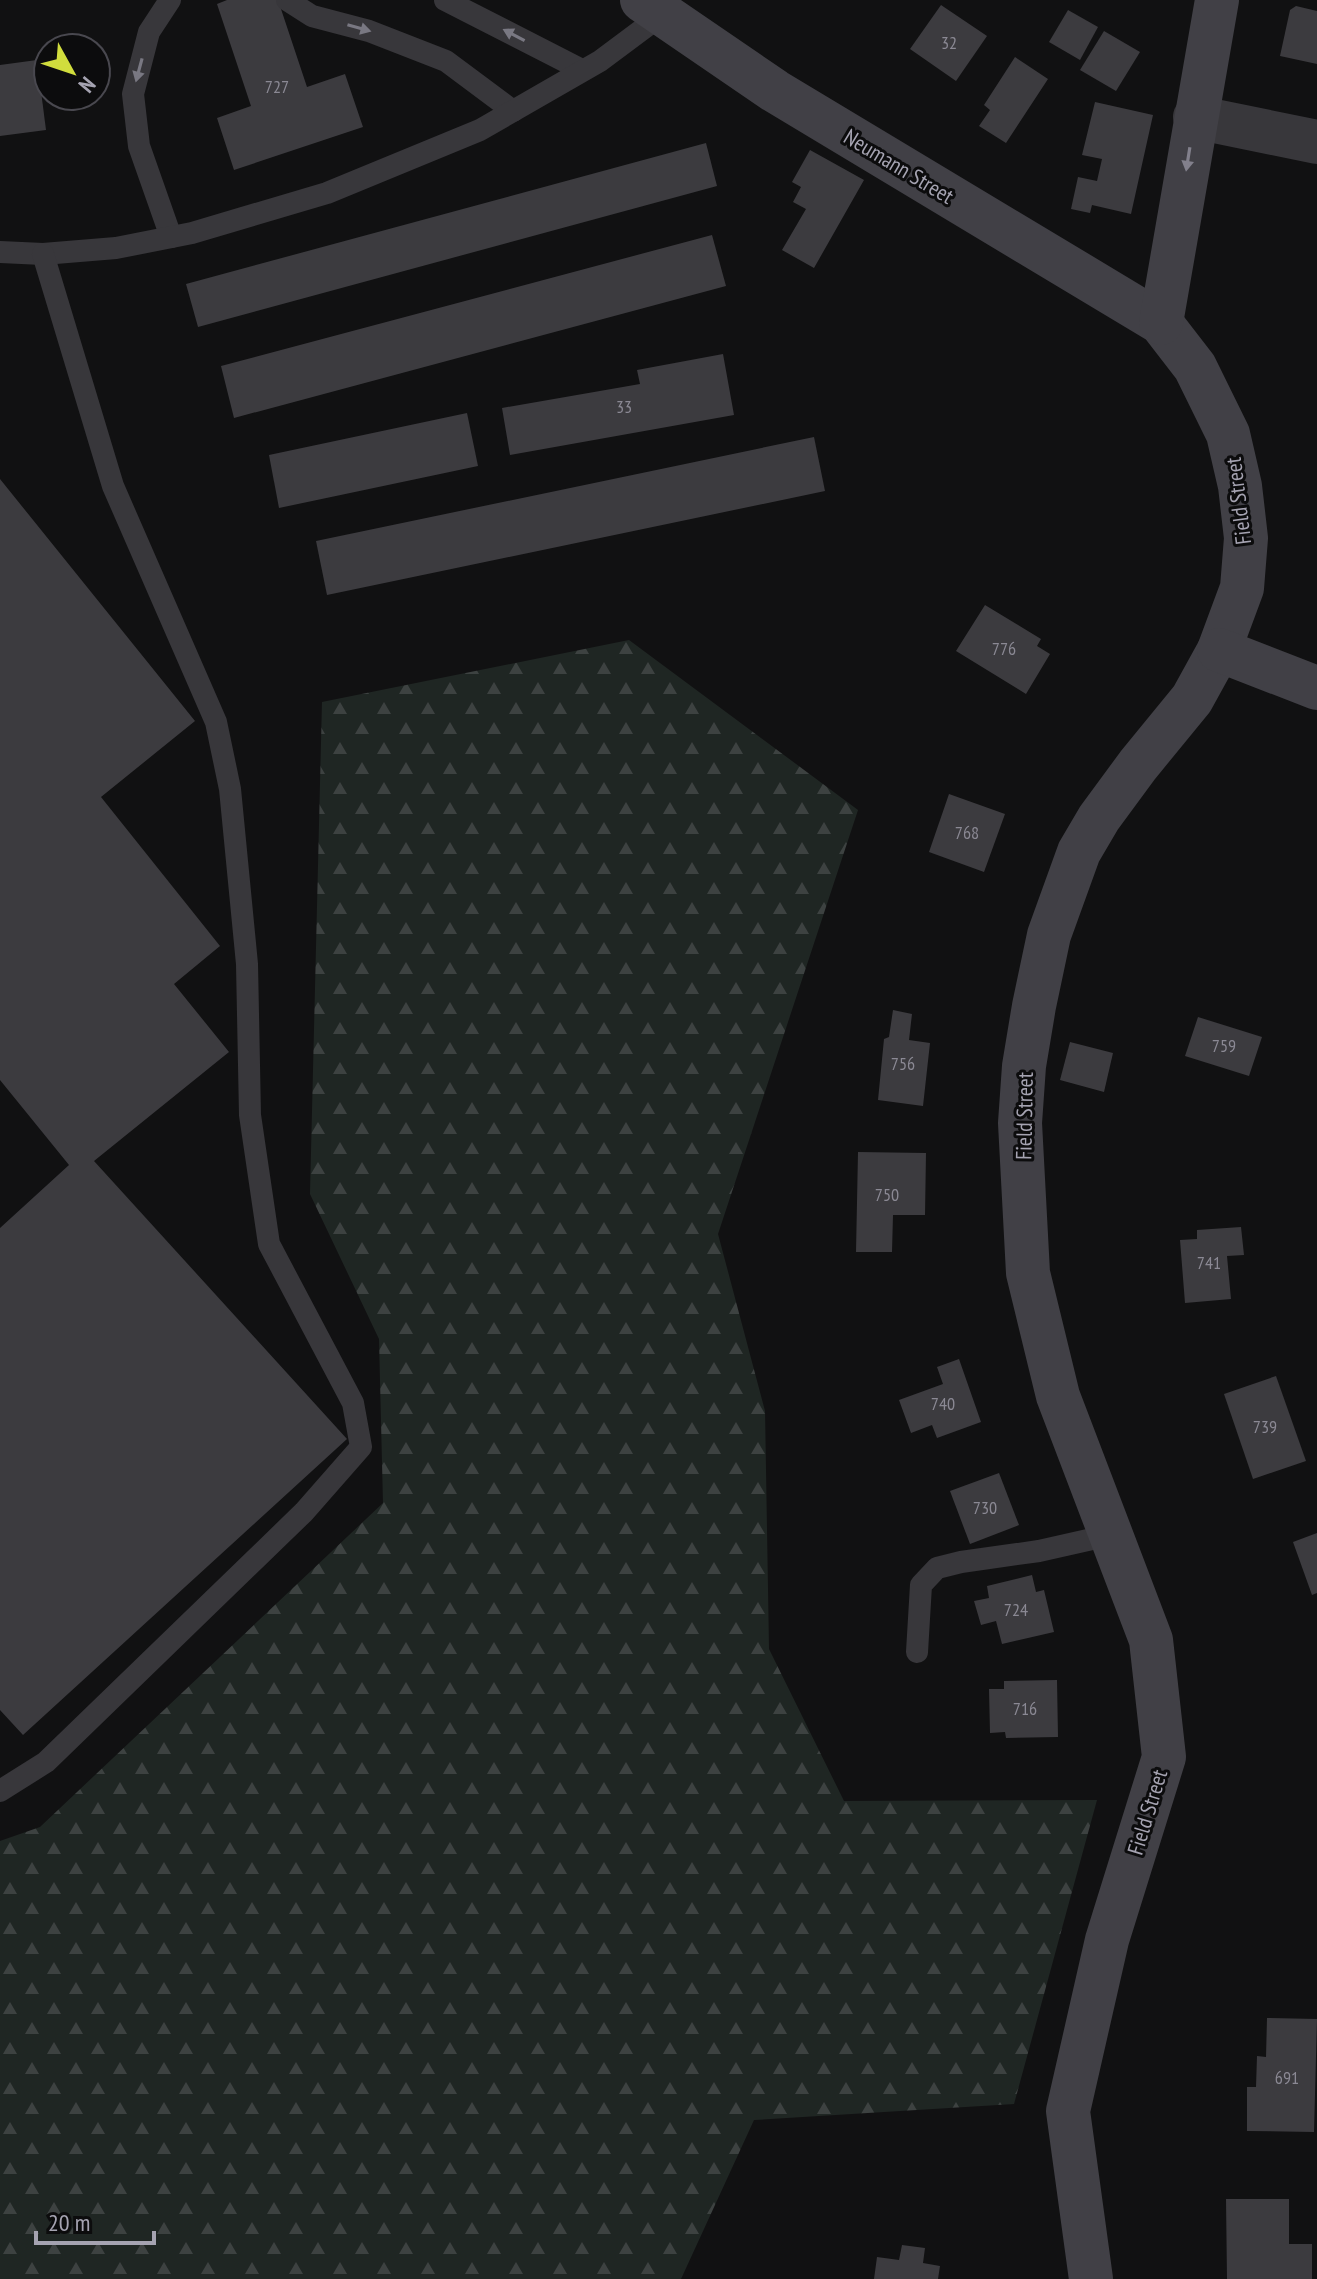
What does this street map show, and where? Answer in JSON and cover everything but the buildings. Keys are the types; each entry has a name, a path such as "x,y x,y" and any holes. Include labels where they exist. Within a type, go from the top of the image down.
{"street":[{"path":"1161,323 1217,0"},
{"name":"Neumann Street","path":"652,7 775,91 1161,323"},
{"path":"1195,117 1317,142"},
{"name":"Field Street","path":"1091,2279 1068,2111 1107,1940 1164,1757 1151,1640 1058,1396 1028,1273 1020,1123 1024,1066 1049,935 1079,852 1099,818 1138,765 1192,699 1219,650 1242,588 1246,538 1240,486 1228,434 1195,367 1161,323"},
{"path":"1219,650 1317,688"}],"lane":[{"path":"170,0 149,32 133,94 139,146 171,237"},
{"path":"287,0 312,16 369,31 446,61 513,111"},
{"path":"445,0 582,70"},
{"path":"0,252 43,254 116,248 192,233 327,193 480,130 600,61 652,7"},
{"path":"0,1791 46,1762 304,1512 361,1447 353,1403 269,1244 250,1115 247,964 230,789 216,722 113,486 43,254"},
{"path":"917,1652 921,1585 937,1568 1039,1551 1110,1535"}],"green space":[{"path":"629,640 858,810 718,1234 765,1411 769,1649 844,1801 1097,1800 1014,2104 754,2120 681,2279 0,2279 0,1841 40,1827 383,1503 379,1339 310,1194 322,702"}]}
